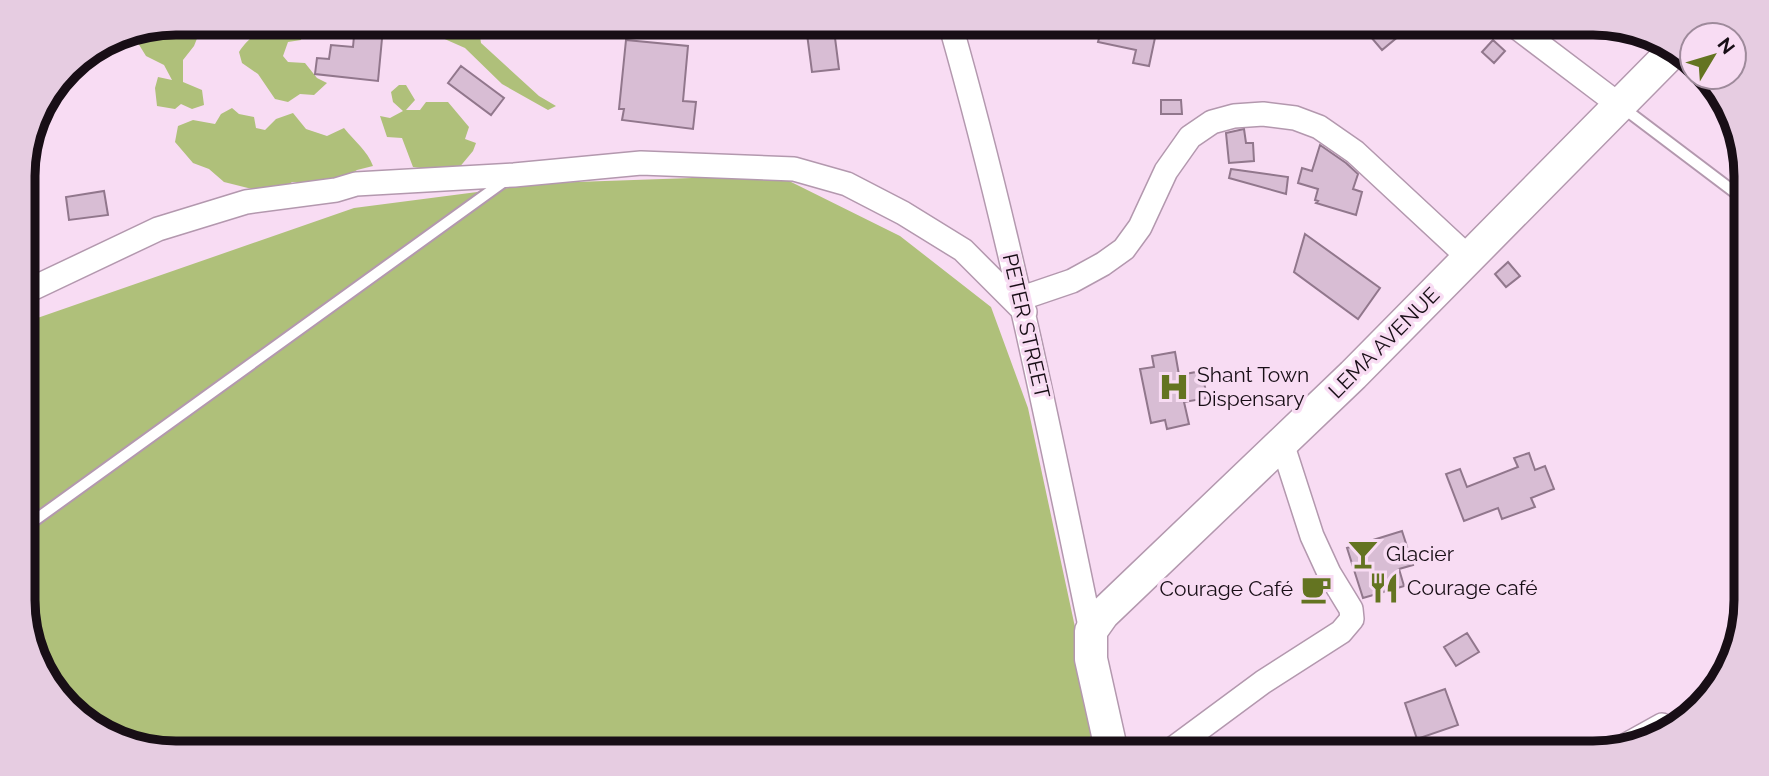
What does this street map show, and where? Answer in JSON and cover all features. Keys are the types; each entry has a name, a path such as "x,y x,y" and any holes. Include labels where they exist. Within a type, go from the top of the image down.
{"main road":[{"name":"LEMA AVENUE","path":"1091,631 1124,593 1353,375 1667,57"},
{"path":"1091,631 1091,659 1109,741"}],"street":[{"name":"PETER STREET","path":"953,35 977,117 1023,305 1091,631"},
{"path":"1527,35 1618,104"},
{"path":"35,291 158,229 246,202 336,190 356,184 641,163 794,169 847,184 962,250 1023,305 1103,264 1124,249 1140,227 1166,172 1189,137 1212,122 1234,116 1264,114 1295,118 1319,127 1355,152 1468,257"},
{"path":"1183,741 1263,682 1341,632 1352,620 1351,609 1329,573 1312,536 1282,443"}],"lane":[{"path":"1618,104 1734,192"},
{"path":"35,520 514,174"}],"green space":[{"path":"198,35 183,60 183,82 202,90 204,105 192,109 181,104 175,109 157,106 155,88 158,77 172,80 164,65 146,56 137,41 158,36"},
{"path":"302,35 301,40 288,42 283,56 288,62 305,63 317,78 327,83 314,95 300,94 288,102 275,99 258,74 242,63 239,52 253,36"},
{"path":"436,35 480,35 481,43 539,96 556,106 548,110 502,84 465,48"},
{"path":"399,85 406,85 415,100 406,110 420,110 426,102 448,102 469,127 465,139 476,143 458,169 413,167 402,138 387,137 380,116 390,118 403,111 393,102 391,92"},
{"path":"232,108 239,114 254,117 256,128 265,130 276,119 293,113 306,129 327,136 344,128 373,166 357,170 339,181 292,182 276,195 224,182 209,169 193,163 175,142 178,126 193,120 215,124 221,114"},
{"path":"777,175 900,236 991,307 1028,408 1099,741 167,741 122,730 90,712 76,700 64,686 46,654 36,618 35,319 354,208 547,183"}],"building":[{"path":"354,35 382,35 378,81 315,74 317,58 329,59 331,45 353,47"},
{"path":"807,35 835,35 839,69 812,72"},
{"path":"1100,35 1156,35 1149,66 1133,63 1136,50 1098,42"},
{"path":"1369,35 1400,35 1382,50"},
{"path":"626,40 688,46 683,101 696,102 693,129 622,120 624,109 619,109"},
{"path":"1493,40 1505,51 1494,63 1482,52"},
{"path":"461,66 504,98 491,115 448,83"},
{"path":"1161,100 1181,100 1182,114 1161,114"},
{"path":"1244,129 1246,143 1253,143 1254,161 1229,163 1226,133"},
{"path":"1320,145 1358,174 1353,189 1362,192 1356,215 1316,203 1318,189 1298,183 1302,168 1312,171"},
{"path":"1231,169 1288,177 1286,194 1229,178"},
{"path":"104,191 108,215 69,220 66,197"},
{"path":"1305,234 1380,288 1358,319 1294,272"},
{"path":"1508,262 1520,276 1506,287 1495,274"},
{"name":"Shant Town Dispensary","path":"1175,352 1179,375 1202,371 1207,398 1184,402 1189,424 1167,429 1165,420 1151,423 1140,369 1154,367 1152,356"},
{"path":"1529,453 1535,470 1545,466 1554,489 1531,498 1535,507 1502,519 1498,508 1464,521 1446,474 1460,469 1467,487 1518,467 1514,458"},
{"path":"1402,531 1413,565 1399,569 1404,586 1363,598 1347,548"},
{"path":"1467,633 1479,652 1456,666 1444,647"},
{"path":"1445,689 1458,725 1417,739 1405,703"}],"place":[{"name":"Shant Town Dispensary","path":"1174,387"},
{"name":"Glacier","path":"1363,554"},
{"name":"Courage café","path":"1384,588"},
{"name":"Courage Café","path":"1316,589"}]}
